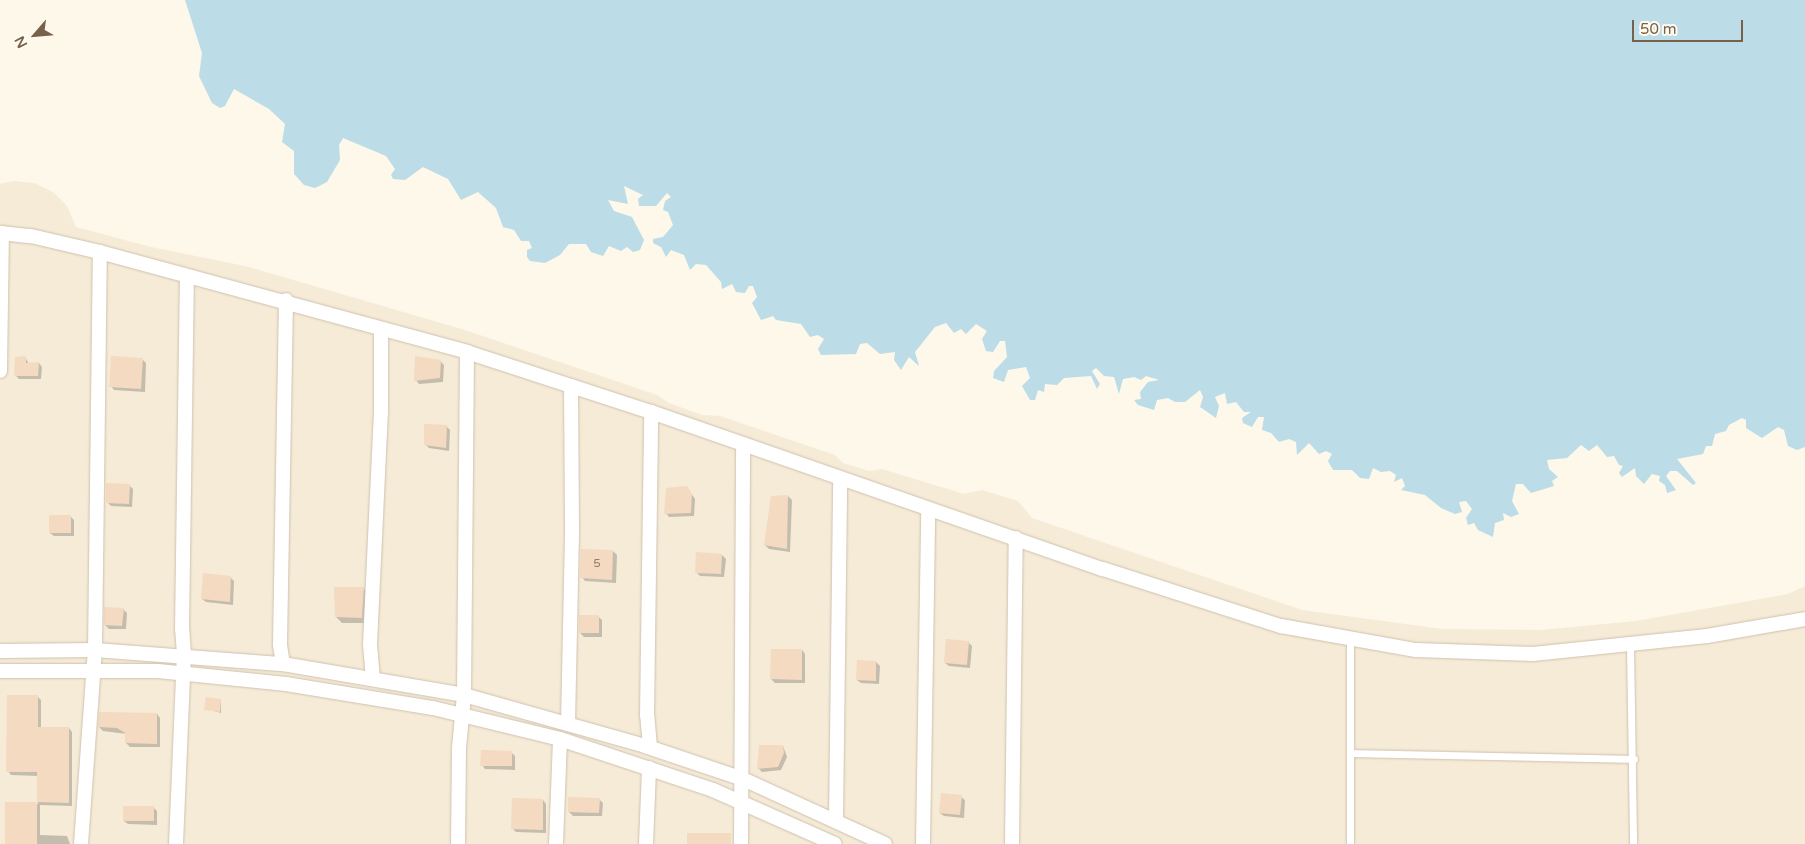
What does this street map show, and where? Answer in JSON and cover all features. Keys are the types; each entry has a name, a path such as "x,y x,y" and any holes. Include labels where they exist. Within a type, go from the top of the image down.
{"street":[{"path":"0,371 1,233 32,236 286,300 381,329 467,352 651,412 840,479 1244,616 1350,641 1416,650 1492,654 1572,652 1630,646 1805,619"},
{"path":"81,844 92,670 95,650 100,252"},
{"path":"176,844 184,655 182,629 187,276"},
{"path":"283,664 280,644 286,300"},
{"path":"372,679 370,644 381,413 381,329"},
{"path":"458,844 464,715 467,352"},
{"path":"568,724 572,529 571,386"},
{"path":"650,747 647,715 651,412"},
{"path":"741,844 743,800 742,444"},
{"path":"836,821 840,479"},
{"path":"923,844 928,509"},
{"path":"1012,844 1016,538"},
{"path":"0,651 95,650 184,655 283,664 464,695 650,747 743,779 885,844"},
{"path":"0,671 158,671 183,676 286,684 464,715 560,740 743,800 835,844"},
{"path":"556,844 560,740"},
{"path":"646,844 649,768"}],"lane":[{"path":"1350,641 1352,753 1350,844"},
{"path":"1630,646 1634,759 1633,844"},
{"path":"1352,753 1634,759"}],"shaded area":[{"path":"13,181 34,183 53,192 67,206 76,227 151,247 245,266 465,330 657,395 669,403 702,415 720,416 835,455 843,463 869,471 882,469 964,494 982,490 1018,501 1032,518 1302,610 1442,629 1540,630 1636,621 1788,594 1805,586 1805,844 0,844 0,184"}],"water":[{"path":"185,0 1805,0 1805,447 1797,450 1788,446 1784,430 1778,427 1762,438 1746,428 1746,420 1742,418 1729,425 1726,431 1715,434 1712,446 1706,446 1703,454 1677,459 1696,483 1693,485 1677,471 1670,471 1666,476 1676,490 1667,493 1665,485 1659,481 1660,476 1652,474 1644,484 1636,476 1635,468 1622,477 1619,473 1623,466 1619,465 1614,456 1607,457 1597,445 1589,451 1581,445 1567,458 1547,460 1549,469 1558,477 1552,481 1554,486 1531,493 1523,484 1516,484 1512,501 1519,514 1511,517 1503,513 1504,520 1495,523 1493,537 1478,530 1474,523 1468,525 1466,518 1472,509 1466,501 1459,502 1462,512 1455,514 1441,508 1425,495 1401,490 1405,486 1402,478 1394,482 1396,475 1390,471 1381,472 1373,468 1369,479 1360,478 1352,470 1333,470 1328,461 1332,454 1326,451 1319,454 1309,443 1297,455 1296,442 1289,439 1279,442 1271,433 1262,430 1264,417 1258,417 1252,427 1243,423 1242,418 1251,412 1244,412 1236,402 1227,404 1225,393 1215,397 1219,406 1216,418 1200,407 1203,397 1200,390 1185,402 1175,402 1168,398 1157,400 1154,410 1138,405 1134,400 1141,399 1140,392 1148,382 1159,380 1146,376 1141,380 1134,377 1123,379 1119,394 1114,377 1104,376 1096,368 1092,371 1100,384 1097,389 1091,376 1064,378 1057,385 1045,384 1044,392 1038,390 1035,400 1030,400 1022,386 1030,378 1026,367 1008,370 1004,382 993,378 994,371 1007,357 1005,341 1000,341 993,352 986,351 982,339 987,331 976,324 966,334 961,329 954,333 946,323 935,327 915,352 919,366 909,357 901,370 894,360 895,352 880,354 867,343 860,344 856,354 821,355 818,349 824,339 818,335 810,337 801,324 776,320 773,316 761,320 752,303 757,297 753,286 749,286 745,293 736,292 732,284 722,289 721,282 706,265 696,264 690,270 684,255 671,250 666,257 661,247 653,243 653,239 663,237 673,225 668,212 663,210 665,201 671,197 667,193 656,206 639,206 638,199 643,195 624,186 628,204 608,200 614,211 632,217 644,240 640,250 633,252 627,247 621,251 609,246 603,256 591,252 586,244 569,244 560,255 545,263 530,261 527,257 527,250 532,248 529,241 521,241 514,230 503,227 496,208 478,192 461,200 448,179 423,167 405,180 393,179 391,175 395,169 386,156 343,138 339,145 340,160 327,182 315,188 304,185 294,174 294,151 282,142 285,124 269,109 234,89 225,106 220,108 212,103 199,76 202,53"}],"building":[{"path":"26,356 26,363 39,362 38,376 14,376 15,357"},
{"path":"111,356 143,358 141,389 109,387"},
{"path":"415,356 441,360 440,378 414,381"},
{"path":"424,424 447,425 446,448 424,445"},
{"path":"106,483 130,484 129,504 106,503"},
{"path":"687,486 692,494 691,513 664,514 666,488"},
{"path":"788,495 787,549 764,545 771,496"},
{"path":"49,515 71,515 71,533 49,533"},
{"path":"581,549 613,550 612,580 580,578"},
{"path":"696,552 722,554 721,574 695,573"},
{"path":"203,573 231,576 230,602 201,599"},
{"path":"334,587 364,587 362,618 335,617"},
{"path":"104,607 124,608 122,626 104,625"},
{"path":"579,615 599,615 599,633 579,633"},
{"path":"946,639 969,641 967,665 944,663"},
{"path":"771,649 802,649 802,680 770,679"},
{"path":"857,660 876,661 876,681 856,680"},
{"path":"7,695 38,695 38,727 69,727 69,803 37,802 37,772 6,772"},
{"path":"206,697 221,699 220,712 204,710"},
{"path":"99,712 157,713 157,744 125,743 125,733 117,728 98,727"},
{"path":"759,745 783,745 784,753 778,767 757,769"},
{"path":"481,750 512,751 512,766 480,766"},
{"path":"941,793 962,795 960,815 939,813"},
{"path":"568,797 600,798 599,813 568,812"},
{"path":"512,798 543,799 543,830 511,829"},
{"path":"5,802 37,802 37,844 5,844"},
{"path":"123,806 154,806 154,821 123,821"},
{"path":"687,833 731,833 731,844 687,844"}]}
